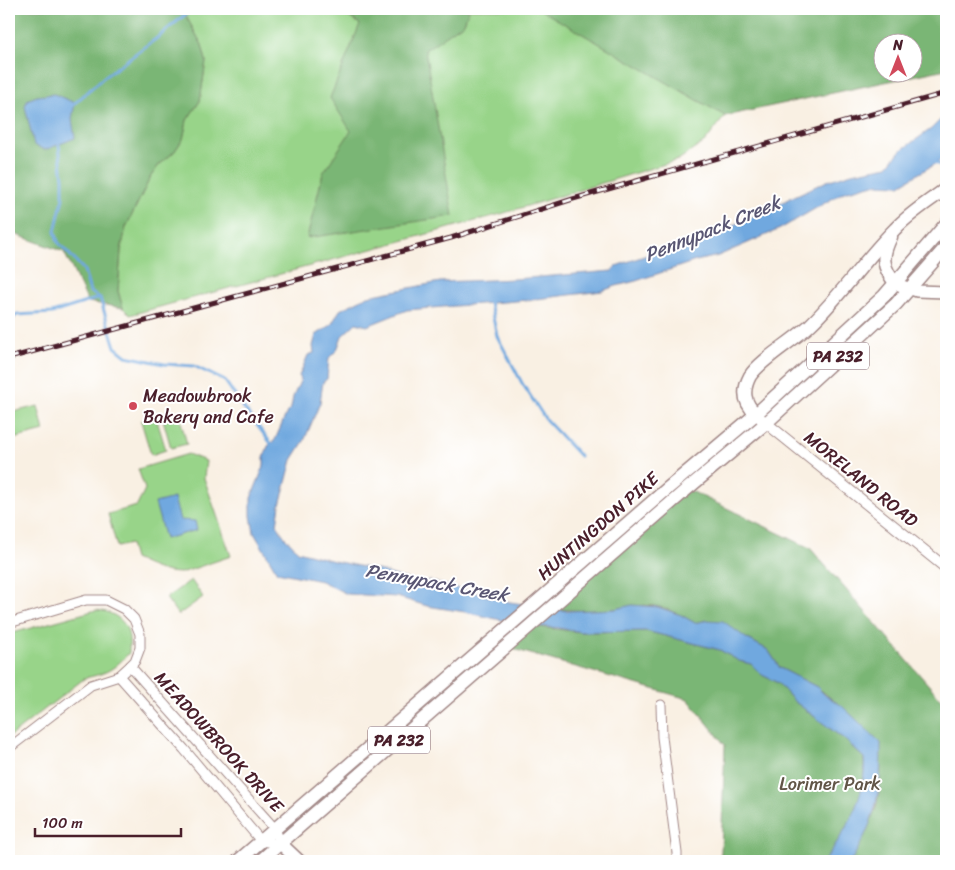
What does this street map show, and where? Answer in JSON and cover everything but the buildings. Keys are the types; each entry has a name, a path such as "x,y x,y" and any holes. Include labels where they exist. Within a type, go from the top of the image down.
{"main road":[{"path":"756,414 748,407 746,392 747,384 756,369 809,326 832,303 895,228 910,214 946,189"},
{"name":"HUNTINGDON PIKE","path":"238,861 756,414 896,284 946,224"},
{"path":"895,228 886,248 884,264 888,274 896,284 910,289 946,292"},
{"name":"HUNTINGDON PIKE","path":"260,861 737,446 766,423 910,289 946,247"},
{"path":"281,844 299,861"}],"street":[{"name":"MORELAND ROAD","path":"756,414 946,568"},
{"name":"MEADOWBROOK DRIVE","path":"9,623 86,600 106,600 124,609 134,619 140,634 140,648 135,661 119,676 91,685 9,748"},
{"name":"MEADOWBROOK DRIVE","path":"130,666 275,829 281,844"},
{"name":"MEADOWBROOK DRIVE","path":"119,676 261,840 281,844"},
{"path":"661,705 662,737 677,861"}],"green space":[{"path":"9,9 182,9 202,45 206,61 200,101 187,120 183,139 174,152 159,165 151,176 126,227 121,250 118,291 123,308 88,302 64,252 9,232"},
{"path":"182,9 336,9 360,24 464,23 469,9 697,9 719,40 725,116 705,142 678,160 501,214 130,315 123,308 118,291 121,250 126,227 151,176 159,165 174,152 183,139 187,120 200,101 206,61 202,45"},
{"path":"336,9 469,9 464,23 425,50 453,216 307,238 323,173 351,131 330,98 360,24"},
{"path":"539,9 946,9 946,69 922,74 922,32 872,32 872,82 885,82 725,116"},
{"path":"38,406 44,431 9,440 9,413"},
{"path":"178,411 187,444 171,448 162,416"},
{"path":"156,417 166,450 151,455 141,421"},
{"path":"188,454 206,461 204,478 231,556 181,573 174,573 156,569 134,559 130,544 117,547 108,514 137,506 145,489 138,469"},
{"path":"687,489 810,548 946,705 946,861 851,861 876,808 880,787 881,765 857,720 817,687 780,668 768,650 707,620 695,623 664,608 648,605 589,610 551,608"},
{"path":"191,580 203,597 178,615 166,598"},
{"path":"96,610 106,612 120,619 129,635 129,653 110,670 85,678 9,737 9,634"},
{"name":"Lorimer Park","path":"531,626 581,632 646,631 720,650 739,661 751,664 762,675 778,683 794,701 845,740 864,758 862,786 853,812 840,838 824,861 718,861 721,852 725,745 688,699 506,647"}],"water":[{"path":"54,94 75,103 72,119 75,138 45,150 34,145 25,106 27,100 37,96"},
{"path":"946,102 946,157 900,185 874,184 844,192 780,229 718,256 696,261 602,291 528,300 407,310 367,326 356,323 342,336 337,350 329,358 327,379 323,382 320,403 304,441 292,460 280,505 277,525 298,551 378,570 416,582 430,581 510,602 568,611 615,609 632,605 658,607 681,615 695,623 707,620 723,621 746,638 768,650 780,668 817,687 825,695 841,705 881,743 880,776 876,804 867,831 851,861 824,861 840,838 853,812 862,786 864,758 845,740 794,701 778,683 762,675 751,664 739,661 720,650 646,631 581,632 523,625 427,606 397,597 347,594 321,581 277,572 254,533 251,516 251,498 264,466 264,457 268,446 275,440 287,412 291,408 293,397 301,379 299,376 308,355 314,353 313,346 316,335 331,325 340,310 368,296 440,282 515,279 612,271 616,266 644,256 697,244 712,234 773,208 827,181 852,173 888,166 900,151 931,129 944,116"},
{"path":"174,498 180,520 195,521 197,530 165,539 155,503"}],"waterway":[{"path":"75,103 104,77 157,38 192,9"},
{"path":"59,145 63,178 63,198 55,231 58,242 84,270 90,292 100,298"},
{"path":"934,163 946,166"},
{"path":"9,325 16,315 52,313 99,298"},
{"path":"100,298 115,347 126,356 164,364 194,366 225,381 273,446"},
{"path":"489,299 497,336 522,383 546,420 580,456"}],"railway":[{"path":"9,358 451,238 573,199 946,93"}],"place":[{"name":"Meadowbrook Bakery and Cafe","path":"133,406"}],"water label":[{"name":"Pennypack Creek","path":"712,228"},
{"name":"Pennypack Creek","path":"437,582"}]}
